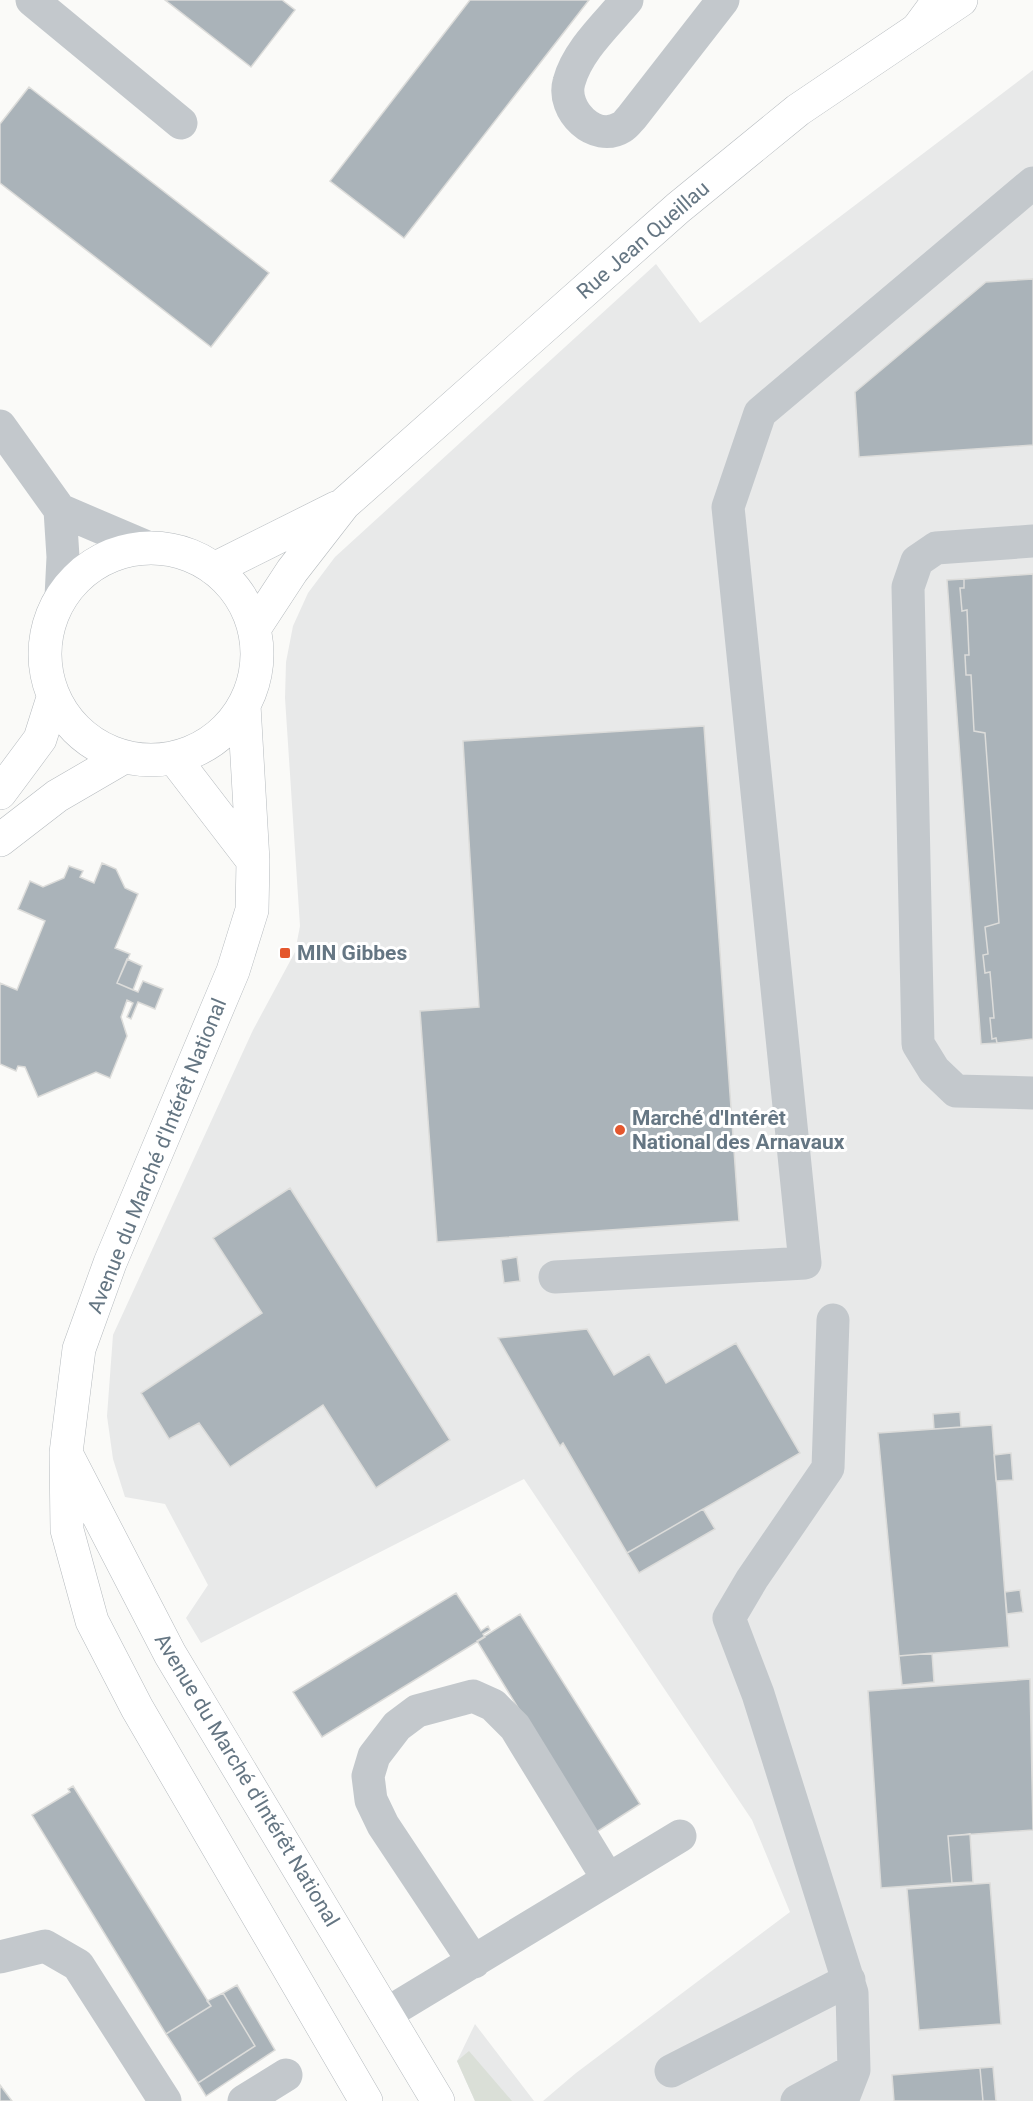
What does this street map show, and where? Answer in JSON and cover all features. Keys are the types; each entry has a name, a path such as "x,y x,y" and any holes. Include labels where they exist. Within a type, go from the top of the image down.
{"main road":[{"path":"919,27 939,0"},
{"name":"Rue Jean Queillau","path":"254,629 292,571 344,504 678,208 798,110 961,0"},
{"name":"Rue Jean Queillau","path":"214,569 344,504"},
{"path":"149,548 183,553 214,569 239,595 254,629 256,668 244,705 232,724 215,739 196,751 158,760 124,757 90,741 75,729 53,698 46,667 46,636 51,615 61,597 89,567 128,550 149,548"},
{"path":"0,793 40,739 53,698"},
{"name":"Avenue du Marché d'Intérêt National","path":"244,705 253,861 252,910 233,971 110,1263 79,1349 66,1453 67,1530 92,1621 137,1708 366,2101"},
{"path":"0,840 57,796 124,757"},
{"path":"174,758 253,861"},
{"name":"Avenue du Marché d'Intérêt National","path":"66,1453 170,1654 438,2101"}],"lane":[{"path":"32,0 181,123"},
{"path":"627,0 573,69 567,85 569,105 576,117 587,125 604,131 622,128 632,117 723,0"},
{"path":"555,1277 805,1263 728,507 760,412 1033,183"},
{"path":"0,426 60,510 149,548"},
{"path":"60,510 63,557 61,597"},
{"path":"1033,541 936,548 917,561 908,586 918,1044 934,1070 956,1091 1033,1093"},
{"path":"833,1320 828,1468 752,1579 729,1618 758,1694 849,1980 852,1993 854,2070 842,2101"},
{"path":"474,1962 383,1825 371,1800 368,1776 374,1756 397,1726 417,1711 473,1696 493,1705 514,1727 608,1879"},
{"path":"386,2014 680,1836"},
{"path":"0,1957 45,1946 78,1965 165,2101"},
{"path":"671,2071 849,1980"},
{"path":"797,2101 854,2070"},
{"path":"244,2101 286,2075"}],"shaded area":[{"name":"Marché d'Intérêt National des Arnavaux","path":"1033,70 1033,2101 543,2101 576,2073 790,1912 752,1820 524,1479 201,1643 186,1618 208,1585 165,1504 125,1497 113,1459 107,1416 113,1335 253,1030 295,952 300,926 285,698 286,662 293,626 308,593 335,557 656,264 700,323"},
{"path":"475,2024 534,2101 475,2101 457,2061"},
{"path":"469,2051 512,2101 475,2101 457,2061"}],"building":[{"path":"165,0 282,0 295,10 251,67"},
{"path":"470,0 589,0 404,238 330,181"},
{"path":"29,87 269,273 211,347 0,183 0,124"},
{"path":"1033,279 1033,445 859,457 855,392 986,282"},
{"path":"1033,574 1033,1039 997,1043 996,1038 992,1039 990,1018 994,1018 990,972 985,973 983,955 988,954 985,927 999,923 985,733 974,731 971,675 966,675 965,655 969,655 967,610 962,611 960,588 964,588 964,579"},
{"path":"964,579 964,588 960,588 962,611 967,610 969,655 965,655 966,675 971,675 974,731 985,733 999,923 985,927 988,954 983,955 985,973 990,972 994,1018 990,1018 992,1039 996,1038 997,1043 981,1044 947,580"},
{"path":"704,726 739,1221 437,1242 420,1011 479,1007 463,741"},
{"path":"102,863 116,869 125,888 138,894 115,948 130,954 117,983 138,992 143,981 163,989 155,1009 138,1002 131,1019 127,1017 133,1003 127,1000 121,1017 127,1036 110,1078 96,1072 38,1097 25,1067 18,1066 16,1071 0,1064 0,983 17,990 45,921 18,909 30,881 43,887 64,878 69,866 83,871 80,877 94,883"},
{"path":"127,959 142,966 133,990 117,983"},
{"path":"290,1188 450,1440 376,1488 323,1405 230,1467 199,1423 169,1439 141,1393 262,1313 213,1238"},
{"path":"517,1257 520,1281 504,1283 501,1260"},
{"path":"587,1329 614,1375 649,1354 666,1383 736,1343 800,1453 627,1553 563,1443 560,1446 498,1338"},
{"path":"960,1412 961,1427 934,1429 933,1414"},
{"path":"992,1425 1009,1647 899,1656 878,1433"},
{"path":"1011,1453 1013,1480 996,1481 994,1455"},
{"path":"703,1509 715,1529 639,1573 627,1553"},
{"path":"1020,1590 1023,1612 1007,1614 1005,1592"},
{"path":"456,1593 481,1631 488,1626 490,1630 483,1634 485,1637 322,1737 293,1692"},
{"path":"520,1614 640,1804 595,1833 477,1641"},
{"path":"932,1653 934,1682 902,1685 899,1656"},
{"path":"1030,1679 1033,1830 948,1836 952,1883 881,1888 868,1691"},
{"path":"73,1786 211,2006 166,2034 32,1815 70,1792 68,1789"},
{"path":"970,1834 973,1882 952,1883 948,1836"},
{"path":"990,1883 1001,2024 919,2030 907,1889"},
{"path":"237,1985 275,2050 206,2096 198,2083 255,2046 223,1993"},
{"path":"223,1993 255,2046 198,2083 166,2034 211,2006 207,2001"},
{"path":"993,2067 996,2101 983,2101 980,2068"},
{"path":"980,2068 983,2101 894,2101 892,2075"},
{"path":"0,2085 12,2101 0,2101"}],"place":[{"name":"MIN Gibbes","path":"285,953"},
{"name":"Marché d'Intérêt National des Arnavaux","path":"620,1130"}]}
